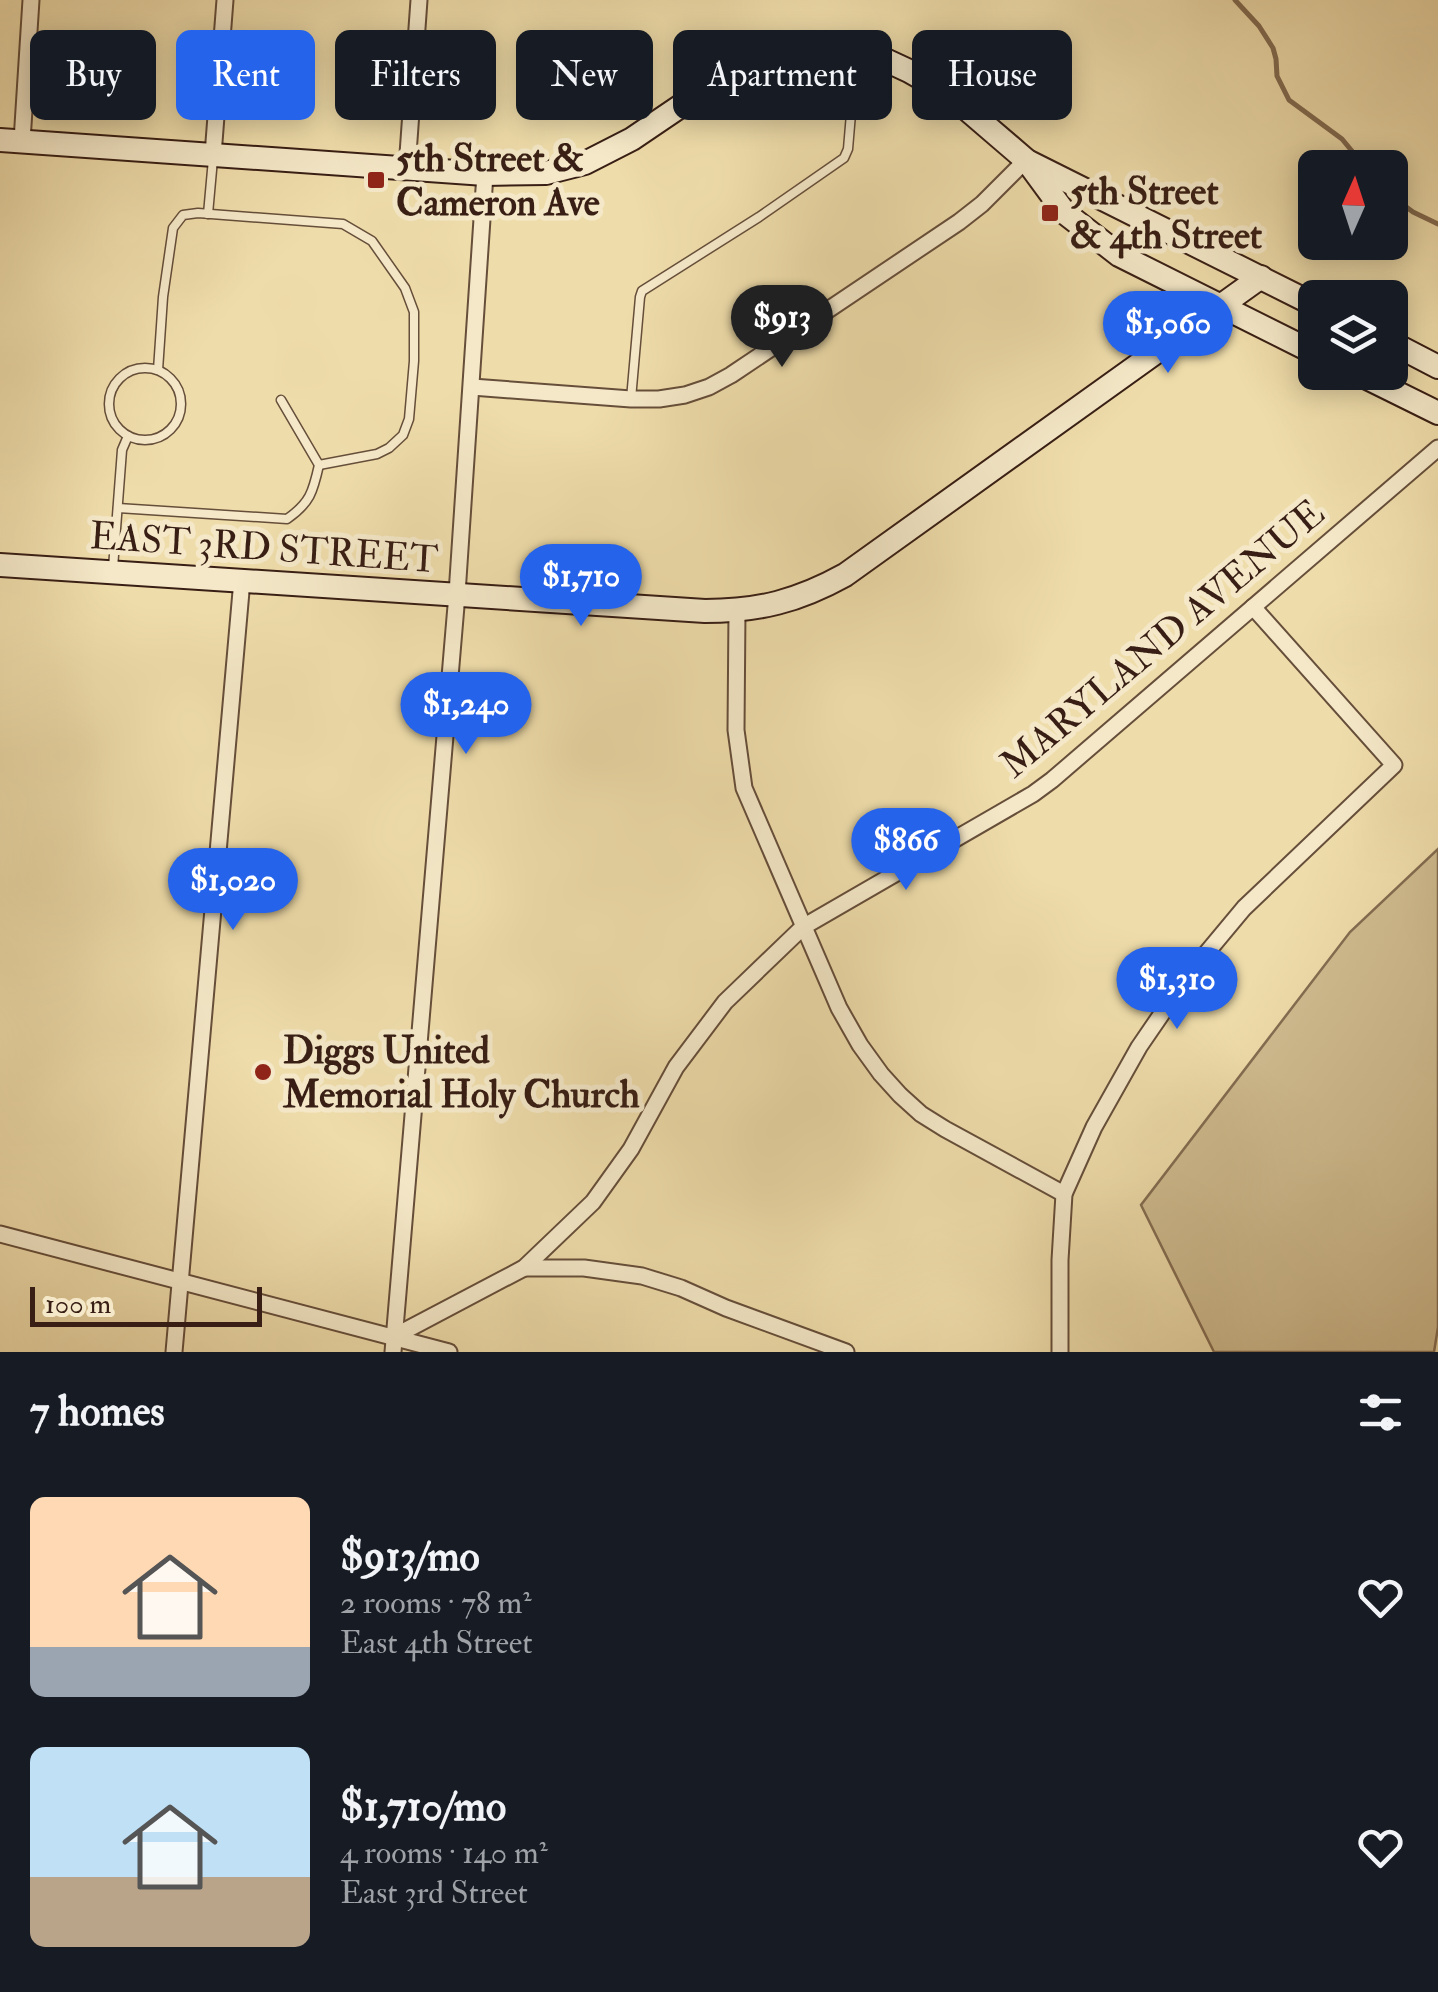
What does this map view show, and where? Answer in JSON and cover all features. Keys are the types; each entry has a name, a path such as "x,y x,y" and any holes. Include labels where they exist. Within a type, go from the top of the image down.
{"main road":[{"path":"892,64 937,86 1026,160 1298,296"},
{"path":"11,140 485,174 546,173 585,163 632,139 673,112"},
{"path":"1026,160 1065,213 1100,242 1138,266 1298,345"},
{"name":"EAST 3RD STREET","path":"0,564 705,611 737,611 792,600 844,574 1260,277"},
{"path":"1408,351 1436,364 1412,400"},
{"path":"1392,390 1438,414"}],"street":[{"path":"11,140 31,0"},
{"path":"213,155 226,0"},
{"path":"407,168 418,0"},
{"path":"472,387 659,399 709,387 959,222 1026,160"},
{"path":"394,1344 458,594 485,174"},
{"name":"MARYLAND AVENUE","path":"394,1344 524,1268 593,1202 632,1149 676,1067 725,1002 803,927 1033,794 1438,448"},
{"path":"174,1352 242,580"},
{"path":"1060,1352 1064,1194 1094,1127 1130,1063 1188,974 1244,908 1394,765 1254,607"},
{"path":"737,611 736,730 744,788 846,1021 881,1074 922,1114 1064,1194"},
{"path":"0,1234 180,1281 394,1344 450,1352"},
{"path":"524,1268 584,1268 642,1276 846,1352"}],"lane":[{"path":"631,399 642,291 844,158 851,120"},
{"path":"208,214 213,155"},
{"path":"158,370 173,228 183,216 198,213 344,224 372,241 405,288 414,312 409,419 403,435 388,448 318,465"},
{"path":"139,368 165,373 180,394 182,408 178,420 158,438 145,441 128,436 112,420 108,407 116,382 139,368"},
{"path":"118,508 287,519 303,508 313,490 318,465 281,400"},
{"path":"113,572 122,450 128,436"}],"shaded area":[{"path":"1438,849 1438,1327 1434,1352 1214,1352 1141,1205 1350,932"}],"waterway":[{"path":"1235,0 1273,48 1277,76 1289,100 1351,150"},
{"path":"1408,208 1438,224"}],"place":[{"name":"5th Street & Cameron Ave","path":"376,180"},
{"name":"5th Street & 4th Street","path":"1050,213"},
{"name":"Diggs United Memorial Holy Church","path":"263,1072"}]}
